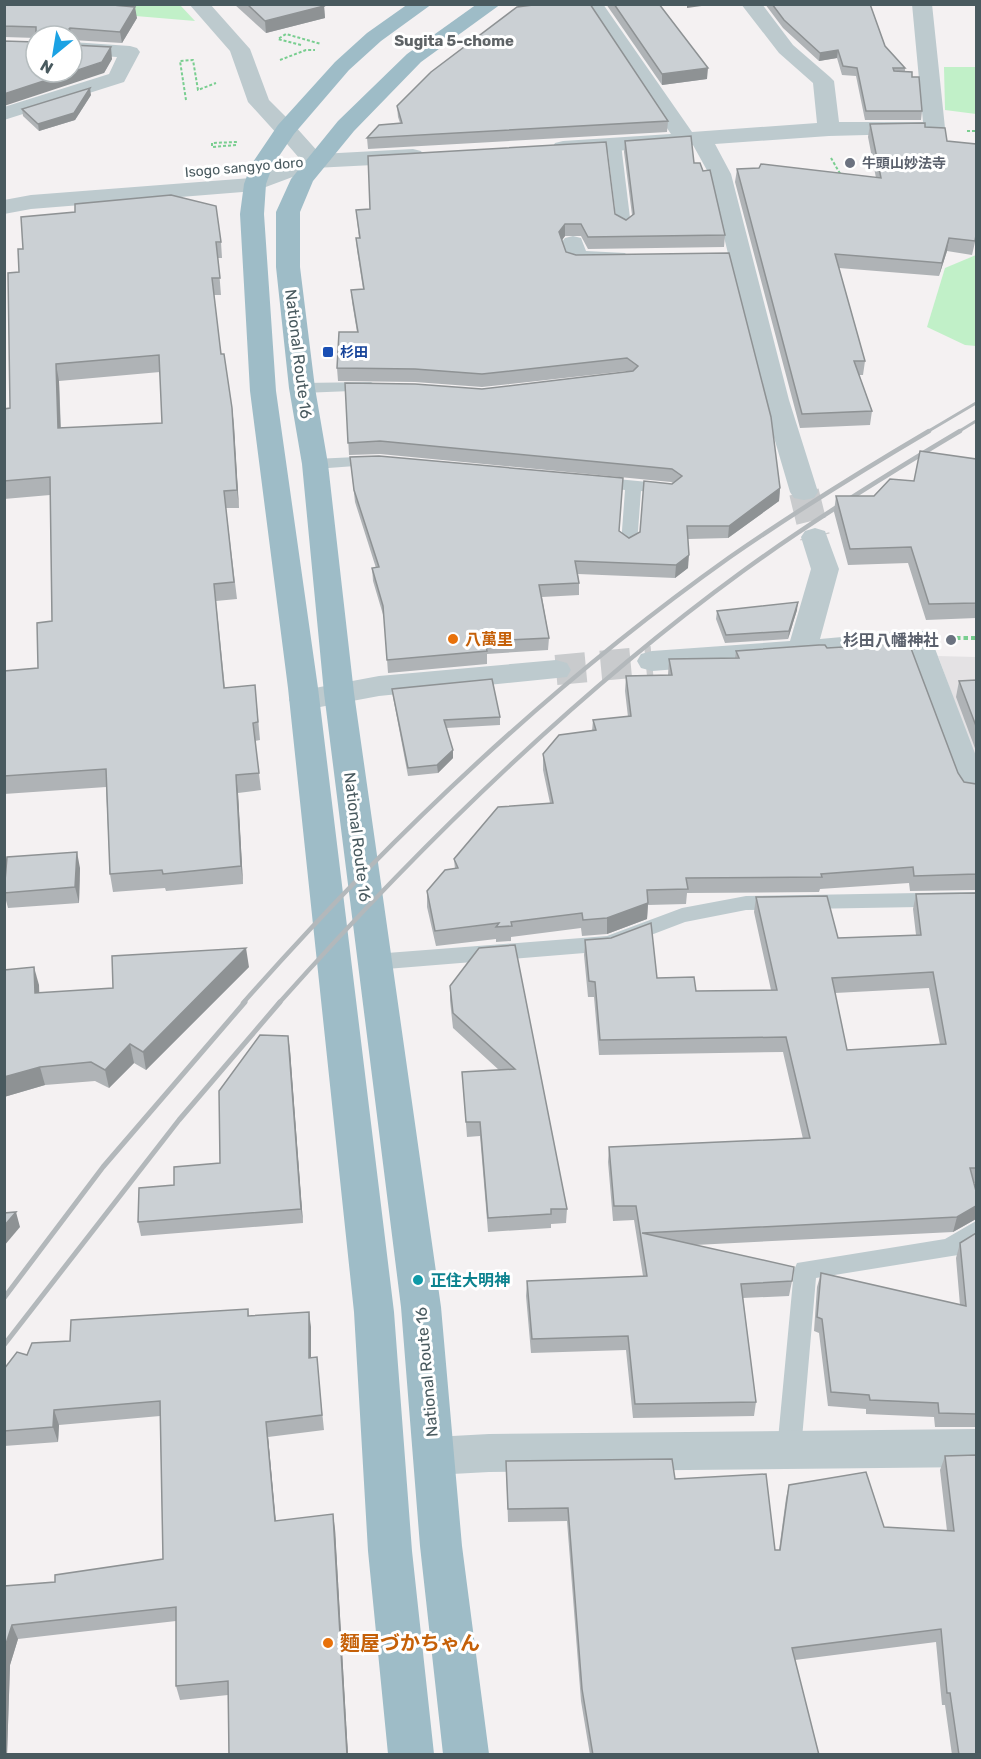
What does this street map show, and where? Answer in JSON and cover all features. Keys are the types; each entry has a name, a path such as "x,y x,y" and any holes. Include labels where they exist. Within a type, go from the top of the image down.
{"highway":[{"path":"411,1755 390,1551 374,1312 304,700 263,391 254,270 250,159 286,130 342,66 374,37 422,4"},
{"name":"National Route 16","path":"466,1755 441,1546 418,1280 339,693 315,464 302,388 288,267 288,212 293,195 314,161 414,58 491,4"}],"street":[{"path":"199,4 240,49 259,102 314,161"},
{"path":"593,4 720,174 730,256 804,492"},
{"path":"751,4 786,49 823,81 822,130"},
{"path":"542,149 822,130 934,128 922,4"},
{"path":"4,114 117,78 130,52 84,49"},
{"name":"Isogo sangyo doro","path":"4,189 250,159 314,161 437,155"},
{"name":"Isogo sangyo doro","path":"4,207 250,159"},
{"path":"573,243 576,258 635,257"},
{"path":"802,650 825,569 815,537"},
{"path":"652,661 919,640 972,787 976,787"},
{"path":"304,700 379,686 556,670"},
{"path":"434,1456 489,1453 976,1448"}],"lane":[{"path":"614,144 624,226"},
{"path":"302,388 382,388"},
{"path":"315,464 390,462"},
{"path":"578,481 671,489"},
{"path":"629,544 633,486"},
{"path":"374,962 609,943 682,915 746,903 976,899"},
{"path":"789,1450 805,1270 950,1248 976,1232"}],"path":[{"path":"301,45 279,39 286,34 326,45"},
{"path":"186,100 180,61 193,60 198,90"},
{"path":"822,130 841,177 851,179"},
{"path":"212,143 250,159 212,147 212,143"}],"shaded area":[{"path":"938,656 976,657 976,760"}],"green space":[{"path":"5,5 180,5 195,21"},
{"path":"944,67 976,67 976,114 945,110"},
{"path":"976,255 976,346 965,345 927,327 945,268"}],"building":[{"path":"4,4 101,4 135,7 120,32 84,29 84,24 4,26"},
{"path":"247,4 322,4 324,6 265,21"},
{"path":"541,4 590,4 668,121 367,138 379,125 402,123 397,106 431,72 517,7"},
{"path":"614,4 659,4 708,68 662,74"},
{"path":"772,4 870,4 885,46 905,68 893,68 894,71 912,72 912,77 919,77 922,111 866,111 857,68 843,66 838,50 820,53 784,20"},
{"path":"4,41 24,42 24,84 34,84 4,94"},
{"path":"84,46 111,47 102,62 84,68"},
{"path":"90,88 74,113 38,124 22,109"},
{"name":"牛頭山妙法寺","path":"925,123 925,127 945,128 947,141 976,144 975,241 949,238 942,263 835,254 865,361 854,361 872,411 802,414 737,169 759,168 761,164 881,178 870,124"},
{"path":"691,136 694,163 700,163 703,171 710,170 725,235 588,237 581,224 565,224 559,232 566,252 576,255 729,253 771,417 780,488 729,526 687,526 689,555 676,565 575,561 579,583 539,585 549,638 485,641 487,651 387,660 383,606 372,568 379,567 354,490 350,457 379,456 623,478 619,531 629,538 640,532 644,481 672,484 682,476 672,469 380,441 348,443 345,383 415,384 482,389 633,371 638,366 627,358 482,374 415,369 337,368 339,332 358,332 351,290 364,289 356,238 360,238 356,210 370,209 368,156 606,142 615,214 626,220 634,214 625,141"},
{"path":"171,195 216,206 221,242 216,242 220,278 212,278 221,354 224,354 232,408 237,490 224,491 234,582 214,584 224,688 255,685 258,722 253,723 259,773 236,775 241,866 163,874 162,870 110,874 106,769 4,776 4,671 38,668 37,623 52,621 50,477 4,481 4,409 10,408 8,273 19,272 18,249 23,249 21,217 75,212 75,204","holes":["159,355 162,423 58,428 56,364"]},
{"path":"920,451 976,459 976,603 929,604 911,547 850,549 836,496 874,496 890,479 914,481"},
{"path":"798,602 789,631 726,635 717,611"},
{"path":"909,643 958,773 964,782 976,784 976,874 914,876 913,867 821,874 822,877 686,878 688,889 647,890 648,903 607,918 583,920 582,913 511,922 512,926 496,927 499,923 435,931 427,891 445,870 458,868 454,859 498,807 553,803 543,754 559,735 596,730 593,720 631,716 626,676 672,675 669,659 739,658 736,651 819,645 825,645 827,648"},
{"path":"492,679 500,717 444,720 453,750 437,765 408,768 392,689"},
{"path":"976,680 976,726 959,681"},
{"path":"77,852 75,887 4,893 7,857"},
{"path":"976,893 976,1168 970,1168 976,1191 976,1206 957,1217 642,1233 794,1267 792,1281 741,1284 756,1402 635,1404 628,1336 532,1339 527,1281 647,1276 636,1206 614,1206 609,1147 810,1138 786,1037 600,1040 595,982 589,981 585,940 611,938 651,923 657,978 694,977 696,991 777,990 756,897 827,896 838,938 921,935 916,894","holes":["933,972 946,1044 847,1050 832,978"]},
{"path":"515,945 567,1209 551,1209 551,1214 488,1218 480,1122 466,1122 462,1072 515,1069 453,1013 450,986 479,948"},
{"path":"246,948 143,1052 130,1044 105,1070 91,1062 40,1067 4,1077 4,970 34,967 35,993 113,988 112,956"},
{"path":"260,1035 288,1036 301,1209 138,1222 139,1188 174,1185 174,1167 220,1163 219,1091"},
{"path":"16,1212 4,1226 4,1213"},
{"path":"976,1233 976,1414 939,1413 938,1403 870,1400 869,1395 831,1392 822,1319 817,1317 821,1273 966,1306 960,1243"},
{"path":"248,1309 248,1316 309,1312 309,1358 317,1357 322,1415 266,1422 275,1521 333,1514 347,1755 229,1755 228,1681 176,1686 176,1607 12,1625 4,1650 4,1586 55,1582 55,1575 163,1559 160,1401 54,1410 53,1427 4,1431 4,1369 17,1352 27,1355 32,1343 70,1341 71,1320"},
{"path":"976,1455 976,1755 959,1755 950,1693 947,1693 941,1629 792,1648 819,1755 593,1755 582,1689 568,1508 508,1509 506,1461 672,1459 675,1479 766,1474 775,1550 780,1550 789,1485 866,1472 884,1527 954,1531 945,1456"}],"tunnel":[{"path":"804,492 815,537"},
{"path":"556,670 652,661"}],"railway":[{"path":"927,432 976,403"},
{"path":"958,432 976,421"},
{"path":"243,1003 298,942 414,823 535,711 599,657 730,557 828,492 929,431"},
{"path":"279,1003 332,944 443,830 558,721 618,669 769,552 850,498 960,431"},
{"path":"4,1298 103,1167 245,1002"},
{"path":"4,1345 179,1120 280,1002"}],"place":[{"name":"牛頭山妙法寺","path":"850,163"},
{"name":"杉田","path":"328,352"},
{"name":"八萬里","path":"453,639"},
{"name":"杉田八幡神社","path":"951,640"},
{"name":"正住大明神","path":"418,1280"},
{"name":"麵屋づかちゃん","path":"328,1643"}],"district":[{"name":"Sugita 5-chome","path":"454,41"}]}
